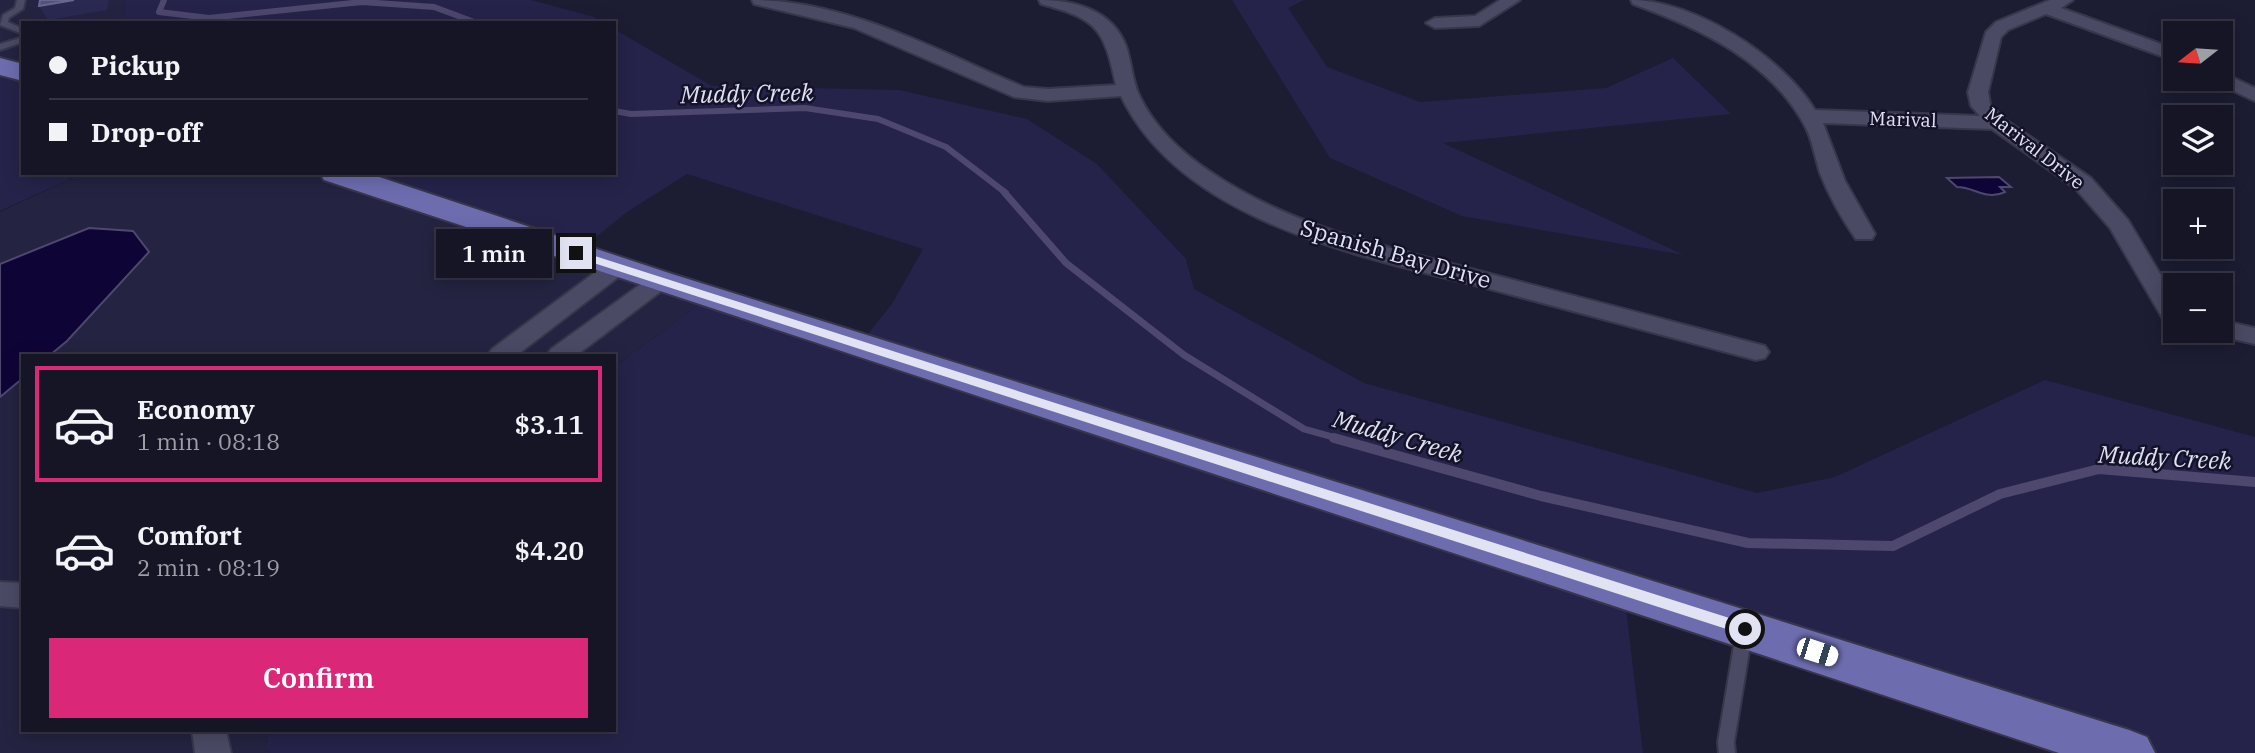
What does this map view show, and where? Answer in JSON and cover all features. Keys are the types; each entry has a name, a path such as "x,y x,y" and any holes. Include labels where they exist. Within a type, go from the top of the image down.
{"main road":[{"path":"0,66 21,72"},
{"path":"341,175 660,281 2129,753"}],"street":[{"path":"761,0 860,24 1021,93 1048,95 1128,90"},
{"name":"Spanish Bay Drive","path":"1047,0 1091,16 1112,36 1128,90 1147,124 1170,150 1208,181 1287,221 1335,240 1756,352"},
{"path":"1436,23 1479,21 1512,0"},
{"path":"1639,0 1669,10 1733,41 1777,75 1816,128 1832,175 1864,234"},
{"path":"2056,4 2163,50"},
{"name":"Marival Drive","path":"2056,4 2002,26 1992,36 1978,92 1981,106 1997,122 2083,183 2120,225 2163,298"},
{"path":"2233,84 2255,96"},
{"name":"Marival","path":"1802,107 1981,106"},
{"name":"Marival","path":"1802,107 1997,122"},
{"path":"502,354 617,267"},
{"path":"561,354 660,281"},
{"path":"2233,331 2255,336"},
{"path":"0,594 21,596"},
{"path":"209,732 214,753"}],"lane":[{"path":"21,0 19,9 6,17 3,23 21,31"},
{"path":"0,47 21,40"},
{"path":"1727,753 1726,742 1745,629"}],"shaded area":[{"path":"0,0 125,0 124,19 132,21 21,21 21,72 0,66"},
{"path":"125,0 531,0 600,21 132,21 124,19"},
{"path":"1232,0 1304,0 1288,8 1327,67 1420,102 1606,88 1673,58 1731,114 1443,143 1684,255 1462,216 1330,158"},
{"path":"616,30 712,86 899,90 1027,119 1097,164 1186,259 1194,289 1364,383 1757,493 1835,477 2045,380 2255,437 2255,753 2129,753 1624,591 1643,753 270,753 265,748 269,732 616,732 616,366 709,297 859,345 892,304 923,249 687,174 627,212 576,253 341,175 616,175"},
{"path":"0,66 21,72 21,175 79,175 0,211"},
{"path":"79,175 341,175 709,297 616,366 616,354 21,354 21,732 269,732 265,748 270,753 0,753 0,212"},
{"path":"1999,177 2011,187 2000,187 2005,192 1992,195 1957,187 1947,178"},
{"path":"89,228 133,231 149,252 67,341 51,354 21,354 21,380 0,397 0,264"}],"building":[{"path":"40,0 74,0 39,6"}],"waterway":[{"name":"Muddy Creek","path":"164,0 159,12 209,18 362,2 434,7 472,21"},
{"name":"Muddy Creek","path":"616,111 631,114 805,108 878,119 946,147 1006,193"},
{"name":"Muddy Creek","path":"1004,192 1066,263 1184,355 1304,429 1340,439"},
{"name":"Muddy Creek","path":"1334,438 1541,496 1748,543 1893,546 2000,494 2099,469 2255,482"}],"route":[{"path":"576,253 1745,629"}]}
